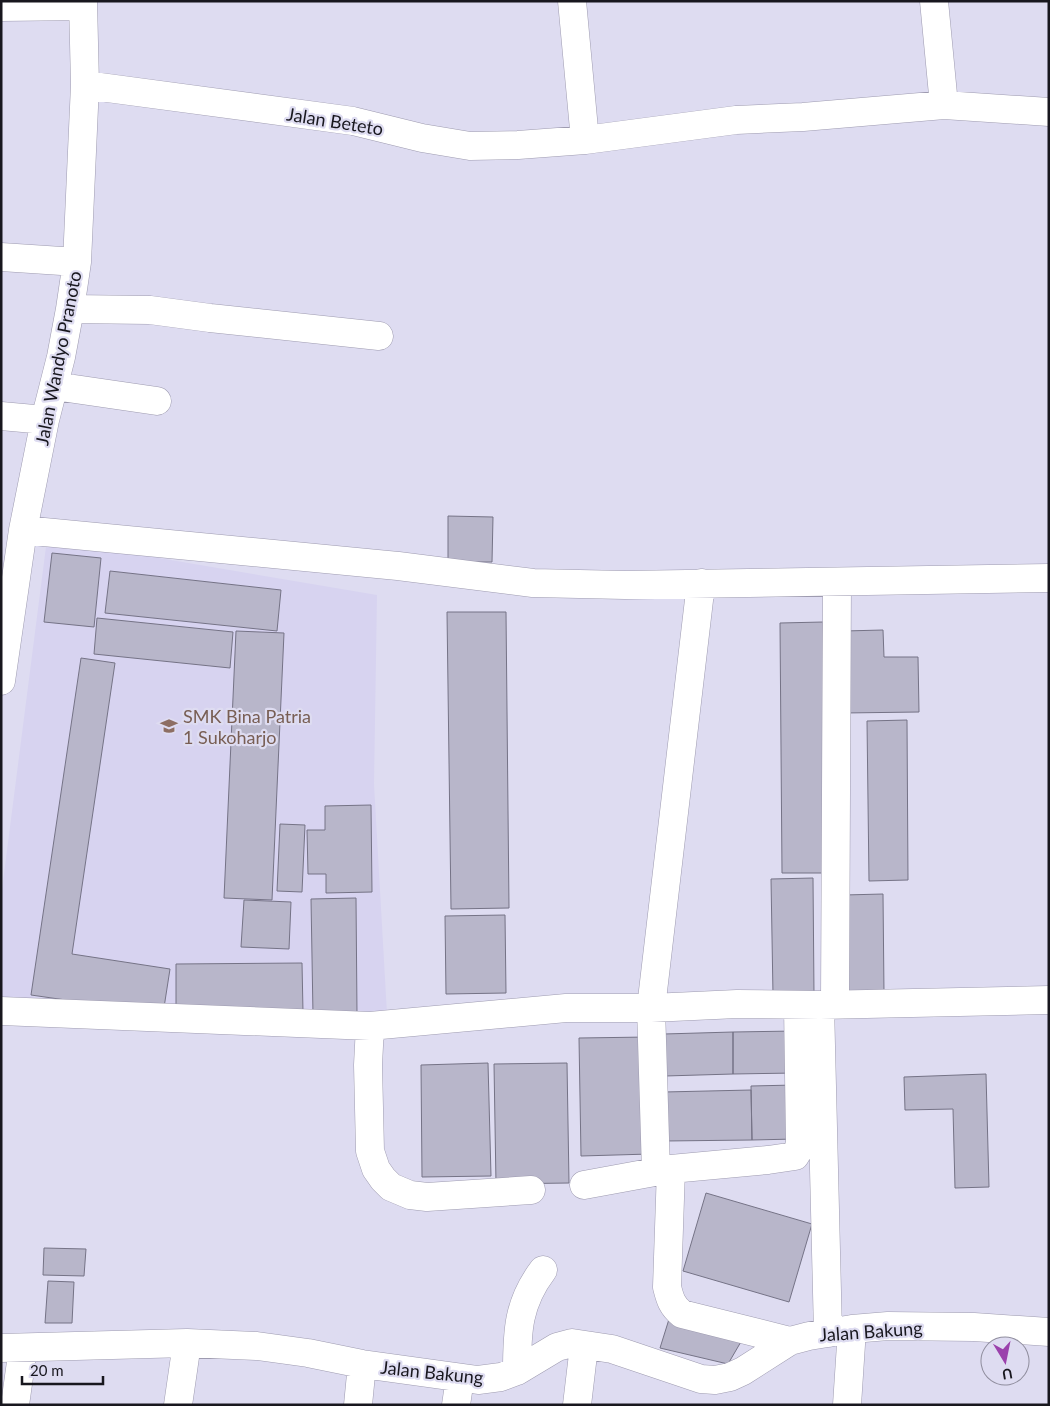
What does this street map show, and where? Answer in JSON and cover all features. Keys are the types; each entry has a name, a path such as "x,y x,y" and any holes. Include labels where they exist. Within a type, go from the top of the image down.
{"street":[{"path":"572,1 585,140"},
{"path":"934,1 944,105"},
{"path":"1,7 83,4"},
{"name":"Jalan Wandyo Pranoto","path":"1,681 23,530 70,310 77,262 84,86 83,4"},
{"name":"Jalan Beteto","path":"84,86 352,121 422,138 470,146 518,145 585,140 736,120 803,117 944,105 1049,112"},
{"path":"1,257 77,262"},
{"path":"70,310 150,310 379,336"},
{"path":"54,386 156,401"},
{"path":"1,416 46,420"},
{"path":"23,530 398,566 533,584 837,582 1049,578"},
{"path":"584,1185 664,1170 795,1156 798,1151 818,1005 837,582"},
{"path":"701,583 651,1008 664,1170 667,1287 670,1301 682,1314 790,1341"},
{"path":"1,1011 370,1026 566,1008 1049,1000"},
{"path":"818,1005 840,1331 847,1405"},
{"path":"370,1026 368,1065 370,1151 376,1169 383,1179 391,1187 410,1194 427,1197 531,1190"},
{"path":"517,1371 517,1336 521,1314 530,1289 543,1270"},
{"name":"Jalan Bakung","path":"12,1348 187,1343 266,1347 362,1364 478,1380 501,1377 517,1371 557,1347 572,1343 612,1349 701,1379 715,1380 730,1377 743,1371 790,1341 840,1331 888,1326 974,1327 1049,1332"},
{"path":"178,1405 187,1343"},
{"path":"578,1405 584,1346"},
{"path":"12,1348 15,1405"},
{"path":"358,1405 362,1364"},
{"path":"456,1405 460,1378"}],"shaded area":[{"name":"SMK Bina Patria 1 Sukoharjo","path":"47,539 377,595 374,784 387,1014 1,1021 1,897","holes":["52,553 101,558 93,627 44,621","110,572 281,590 277,631 106,613","97,618 233,632 230,668 94,654","284,633 272,900 224,898","81,659 115,663 72,954 170,969 163,1014 31,995","371,806 372,892 326,893 326,874 308,874 307,831 325,830","280,824 305,825 302,892 277,890","356,898 357,1014 313,1014 311,899","244,900 291,902 288,949 242,947","302,963 303,1012 176,1013 176,964"]}],"building":[{"path":"448,516 493,517 492,562 448,562"},
{"path":"52,553 101,558 94,627 44,622"},
{"path":"110,571 281,590 277,631 105,613"},
{"path":"447,612 506,612 509,908 451,909"},
{"path":"97,618 233,632 230,668 94,654"},
{"path":"823,622 825,873 782,873 780,623"},
{"path":"883,630 884,657 918,657 919,712 844,713 844,631"},
{"path":"236,631 284,633 272,900 224,898"},
{"path":"81,658 115,663 72,954 170,969 163,1014 31,995"},
{"path":"907,720 908,880 869,881 867,721"},
{"path":"371,805 372,892 326,893 326,874 308,874 307,830 325,830 325,806"},
{"path":"280,824 305,825 302,892 277,891"},
{"path":"813,878 814,995 773,995 771,879"},
{"path":"883,894 884,994 846,995 844,895"},
{"path":"356,898 357,1014 313,1015 311,899"},
{"path":"244,900 291,902 289,949 241,947"},
{"path":"505,915 506,993 446,994 445,916"},
{"path":"302,963 303,1012 176,1013 176,964"},
{"path":"795,1031 795,1073 733,1074 733,1032"},
{"path":"733,1032 733,1074 665,1076 664,1034"},
{"path":"648,1037 650,1154 581,1156 579,1038"},
{"path":"488,1063 491,1176 422,1177 421,1065"},
{"path":"567,1063 569,1183 496,1184 494,1064"},
{"path":"986,1074 989,1187 955,1188 953,1109 905,1110 904,1077"},
{"path":"795,1085 796,1139 752,1140 751,1086"},
{"path":"751,1090 752,1140 665,1141 664,1092"},
{"path":"706,1193 812,1224 789,1302 683,1271"},
{"path":"44,1248 86,1249 84,1276 43,1275"},
{"path":"48,1281 74,1282 72,1323 45,1323"},
{"path":"670,1316 742,1340 728,1364 660,1348"}],"place":[{"name":"SMK Bina Patria 1 Sukoharjo","path":"169,726"}]}
